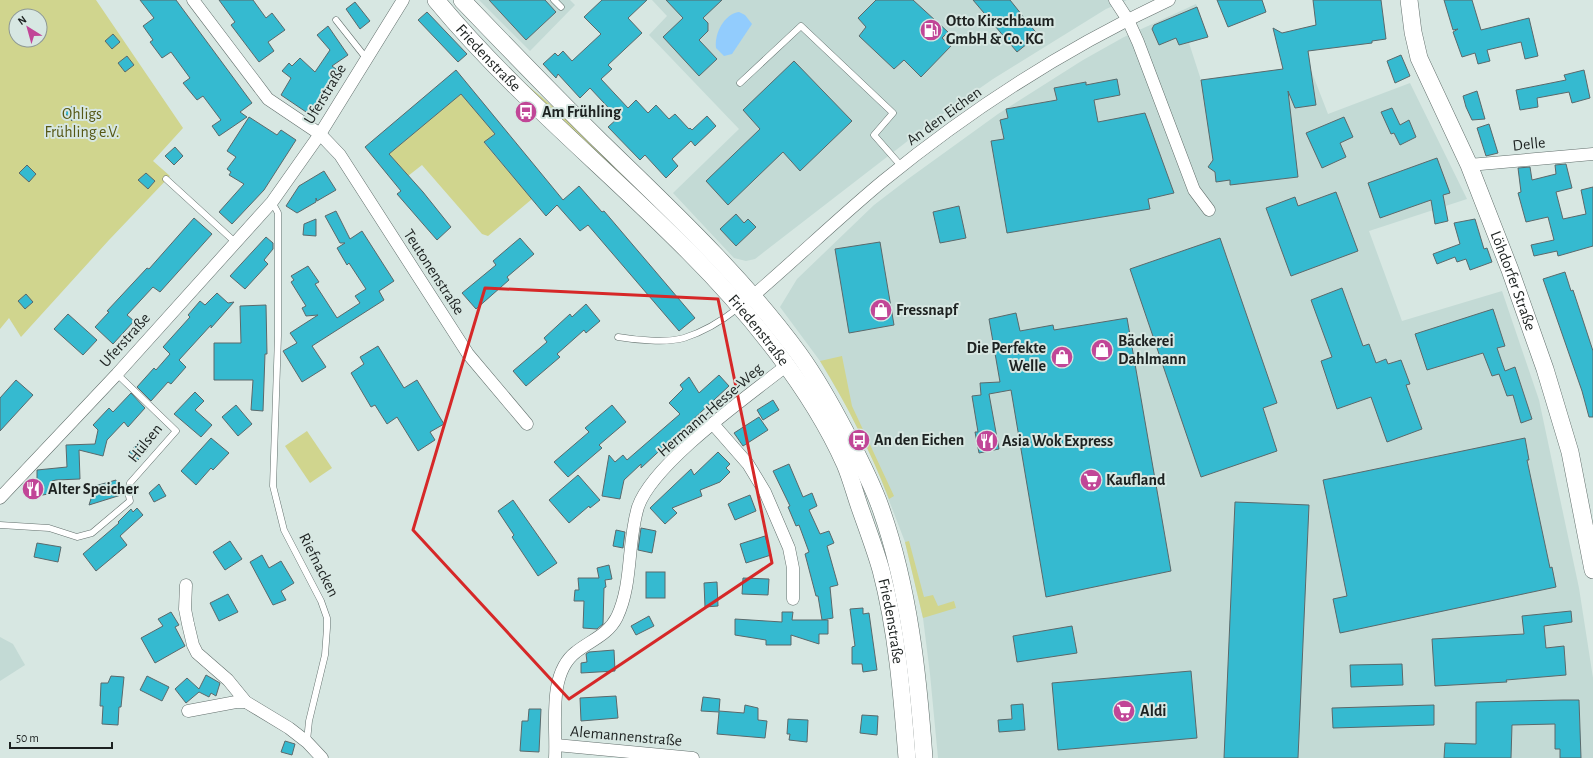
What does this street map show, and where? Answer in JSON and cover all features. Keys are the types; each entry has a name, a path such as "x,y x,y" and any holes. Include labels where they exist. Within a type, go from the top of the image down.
{"main road":[{"name":"Friedenstraße","path":"436,0 506,78 690,252 746,301 800,356 827,398 861,462 881,508 902,582 911,626 921,714 924,758"},
{"name":"Friedenstraße","path":"462,0 524,66 669,208 746,301 814,408 845,464 878,562 894,636 901,688 907,758"},
{"name":"Löhdorfer Straße","path":"1409,0 1413,32 1419,58 1469,165 1534,336 1561,417 1570,452 1593,570"}],"street":[{"name":"Teutonenstraße","path":"193,0 268,99 320,134 340,155 468,354 527,424"},
{"name":"Uferstraße","path":"0,498 117,374 272,202 320,134 403,0"},
{"path":"1115,0 1128,20 1194,190 1209,210"},
{"name":"An den Eichen","path":"746,301 902,167 982,107 1068,53 1128,20 1169,0"},
{"name":"Delle","path":"1469,165 1593,154"},
{"name":"Hermann-Hesse-Weg","path":"555,758 556,694 560,676 572,655 608,631 617,617 623,601 635,519 640,504 648,490 667,467 713,424 786,366"},
{"path":"713,424 748,464 765,492 789,548 794,575 793,599"},
{"path":"186,586 185,609 193,645 203,660 228,680 246,702 284,724 307,742 322,758"},
{"path":"188,711 236,702 246,702"},
{"name":"Alemannenstraße","path":"556,745 693,758"}],"lane":[{"path":"554,0 561,7"},
{"path":"336,20 366,58"},
{"path":"740,83 801,26 892,113 874,135 902,167"},
{"path":"166,179 235,242"},
{"name":"Riefnacken","path":"272,202 278,213 278,336 273,486 284,530 318,594 327,618 325,655 309,721 307,742"},
{"path":"618,338 638,340 682,338 728,316 746,301"},
{"name":"Hülsen","path":"0,524 4,526 37,526 49,528 71,537 81,536 92,533 130,501 128,491 130,483 176,431 117,374"}],"highlighted area":[{"path":"485,288 718,299 772,563 569,699 413,530"}],"shaded area":[{"path":"479,0 570,0 575,5 530,51"},
{"path":"652,0 1127,0 1106,9 993,79 940,116 755,259 746,261 734,258 673,193 739,129 649,35 667,16"},
{"path":"1196,4 1208,37 1189,43 1201,80 1309,65 1328,114 1410,83 1467,199 1369,231 1402,321 1502,291 1539,400 1579,588 1593,678 1593,758 938,758 923,618 905,542 875,464 846,405 820,361 780,307 797,279 874,205 908,179 998,114 1083,60 1124,37"},
{"path":"0,637 13,644 25,665 0,681"}],"green space":[{"name":"Ohligs Frühling e.V.","path":"0,0 96,0 183,128 153,161 170,176 109,240 21,337 9,318 0,329"},
{"path":"522,81 575,126 658,206 656,208 614,168 596,157"},
{"path":"461,94 495,134 484,143 532,199 488,236 482,234 422,165 408,176 389,154"},
{"path":"842,356 852,406 894,496 889,499 858,428 820,361"},
{"path":"307,431 332,468 310,483 285,446"},
{"path":"909,541 924,597 933,595 938,606 954,601 956,608 923,618 905,542"}],"water":[{"path":"739,12 745,15 752,24 732,54 724,56 716,48 718,31 729,16"}],"building":[{"path":"140,0 176,0 252,103 240,112 247,117 219,136 212,126 221,120 203,96 197,100 183,83 190,78 171,52 162,58 150,42 153,40 143,26 154,18"},
{"path":"219,0 253,0 266,18 272,13 285,30 268,42 274,51 259,62 231,25 235,22"},
{"path":"489,0 545,0 556,12 526,40"},
{"path":"602,0 647,0 628,18 642,33 608,65 612,69 601,79 628,108 636,100 648,113 656,105 669,119 675,114 689,129 690,128 692,130 707,116 716,126 695,146 691,141 672,159 678,166 666,178 645,155 640,160 608,127 618,118 590,88 580,98 558,74 556,78 543,64 555,53 558,56 563,51 572,61 601,34 584,17"},
{"path":"666,0 722,0 703,18 708,23 708,31 699,40 717,59 699,76 663,37 683,18"},
{"path":"876,0 913,0 948,32 942,38 951,46 921,77 904,60 894,69 859,36 866,27 858,18"},
{"path":"973,0 1010,0 1038,35 1017,52"},
{"path":"1217,0 1262,0 1266,12 1228,27"},
{"path":"1313,0 1381,0 1386,39 1372,41 1372,43 1308,51 1316,105 1295,108 1288,91 1298,177 1230,185 1230,180 1216,182 1215,172 1208,167 1213,160 1201,80 1283,69 1273,28 1282,33 1316,25"},
{"path":"1444,0 1472,0 1481,30 1529,18 1538,56 1525,59 1521,42 1487,50 1490,61 1478,64 1475,53 1462,57 1453,32 1458,29 1453,30"},
{"path":"355,2 370,21 360,29 346,9"},
{"path":"1197,7 1208,37 1179,45 1176,38 1159,45 1152,29 1154,25"},
{"path":"427,12 467,54 458,62 418,20"},
{"path":"328,26 348,55 332,66 340,72 312,116 281,95 291,78 282,71 289,63 292,66 300,58 315,72 330,50 317,35"},
{"path":"113,34 120,42 112,49 105,41"},
{"path":"1401,55 1410,76 1395,83 1387,61"},
{"path":"127,56 134,65 125,72 118,63"},
{"path":"794,61 852,121 800,171 783,152 728,205 706,181 760,129 743,110"},
{"path":"456,70 563,200 579,186 602,212 604,211 695,318 679,331 588,225 580,231 557,205 546,216 484,142 495,134 461,94 389,154 423,192 451,227 437,240 397,194 401,191 365,147"},
{"path":"1584,70 1590,98 1572,103 1569,92 1537,98 1538,107 1520,110 1516,90 1566,80 1564,75"},
{"path":"1117,79 1120,95 1094,100 1098,122 1145,113 1174,193 1148,199 1150,209 1007,233 991,141 1004,139 1000,120 1008,118 1006,109 1057,100 1054,88 1086,82 1086,85"},
{"path":"1477,91 1485,119 1472,120 1463,96"},
{"path":"72,106 80,114 72,121 65,113"},
{"path":"1392,108 1400,125 1409,120 1416,137 1400,145 1394,133 1391,134 1381,112"},
{"path":"249,117 277,135 281,130 296,140 264,190 232,224 219,212 244,184 229,175 231,172 227,169 236,157 227,151"},
{"path":"1344,117 1353,137 1340,143 1346,157 1322,168 1306,133"},
{"path":"1489,124 1498,153 1486,156 1477,128"},
{"path":"175,147 183,156 174,165 165,156"},
{"path":"1437,158 1450,193 1443,195 1448,221 1435,224 1431,200 1380,218 1368,183"},
{"path":"1566,164 1572,188 1556,192 1563,219 1586,214 1581,190 1593,187 1593,246 1558,256 1557,251 1534,256 1531,245 1554,240 1548,217 1526,222 1518,193 1521,192 1518,168 1530,167 1532,180 1556,174 1555,165"},
{"path":"27,165 36,174 29,182 19,173"},
{"path":"324,171 336,190 317,201 316,198 316,202 297,213 286,206 299,186"},
{"path":"146,173 155,181 148,189 138,180"},
{"path":"1336,192 1358,251 1291,276 1266,208 1295,197 1298,206"},
{"path":"959,206 966,238 940,243 933,212"},
{"path":"336,211 350,239 362,231 394,281 379,291 384,300 312,346 326,367 302,382 283,351 297,343 290,333 318,315 306,316 302,308 306,306 291,282 294,280 291,276 308,266 319,282 315,284 337,318 360,303 355,296 366,289 349,263 347,265 337,248 345,243 340,243 325,216"},
{"path":"736,214 744,223 748,219 756,227 736,246 720,229"},
{"path":"194,218 212,234 160,292 153,287 127,315 134,321 113,344 95,327 109,312 107,311 147,268 149,269"},
{"path":"316,219 316,236 303,235 304,224"},
{"path":"1475,219 1484,249 1487,248 1492,262 1470,270 1466,259 1457,262 1455,257 1437,264 1433,254 1460,244 1454,223"},
{"path":"266,237 273,243 273,249 264,260 268,264 245,289 230,276"},
{"path":"520,238 534,254 507,277 509,280 476,309 462,293 496,265 493,261"},
{"path":"1220,238 1277,403 1263,408 1277,451 1201,477 1130,269"},
{"path":"880,242 894,325 849,333 835,249"},
{"path":"1565,272 1571,291 1573,290 1593,351 1593,417 1589,417 1582,391 1543,279"},
{"path":"1342,288 1363,346 1369,344 1376,363 1386,359 1388,364 1401,360 1410,384 1406,385 1422,429 1387,442 1371,397 1337,409 1321,361 1332,357 1311,300"},
{"path":"217,293 228,303 234,302 211,328 211,325 179,360 186,367 171,384 168,382 151,401 137,387 154,368 156,370 170,354 163,347 190,317 188,315 200,301 205,305"},
{"path":"26,294 33,302 25,309 18,301"},
{"path":"586,304 600,321 586,333 584,330 557,354 560,357 526,386 513,371 547,342 544,338 570,314 572,317"},
{"path":"266,305 267,354 265,354 263,411 251,410 253,380 214,380 214,343 241,343 240,306"},
{"path":"1493,309 1505,346 1497,348 1505,371 1515,367 1532,419 1521,423 1513,395 1507,396 1499,374 1492,376 1483,353 1427,370 1415,334"},
{"name":"Kaufland","path":"1016,313 1020,331 1053,325 1054,330 1127,318 1171,571 1046,597 1011,390 989,394 999,449 979,453 975,432 978,432 972,396 981,395 980,383 1000,382 989,319"},
{"path":"68,314 97,340 83,355 54,329"},
{"path":"378,346 404,388 417,380 444,424 430,432 435,440 418,451 397,417 387,424 375,405 371,407 351,373 364,364 360,357"},
{"path":"719,375 729,386 641,468 641,464 624,480 620,499 602,496 609,455 615,462 623,455 627,460 680,414 669,403 683,389 680,385 689,377 699,393"},
{"path":"16,380 33,395 0,431 0,398"},
{"path":"195,392 204,401 195,410 212,425 201,437 174,414"},
{"path":"131,393 145,408 128,427 124,422 107,440 103,456 79,450 80,479 52,481 54,493 31,497 29,483 37,482 37,470 67,467 66,445 95,444 98,430 93,425 109,408 113,412"},
{"path":"773,400 779,410 763,420 757,410"},
{"path":"236,405 252,424 238,436 222,417"},
{"path":"612,405 626,422 599,445 602,448 568,477 554,462 589,432 585,428"},
{"path":"759,417 768,430 743,446 734,433"},
{"path":"211,438 229,453 213,470 211,468 196,485 181,471"},
{"path":"1525,438 1529,460 1527,460 1550,568 1552,567 1556,587 1340,633 1333,599 1347,596 1323,480"},
{"path":"139,442 148,450 138,460 129,452"},
{"path":"718,452 730,464 726,468 730,472 720,482 700,490 702,496 672,508 677,513 665,524 650,508 691,469 694,475"},
{"path":"789,464 803,497 812,493 817,506 809,510 820,534 829,531 834,543 827,546 838,585 830,587 833,618 822,620 818,596 816,596 805,554 809,552 799,525 796,526 788,507 790,506 773,471"},
{"path":"578,475 600,500 590,508 589,506 569,523 549,500"},
{"path":"116,480 121,495 89,505 95,486"},
{"path":"159,484 166,496 154,502 149,493"},
{"path":"750,495 756,511 735,520 728,504"},
{"path":"513,500 557,563 538,576 512,537 514,535 498,511"},
{"path":"1235,502 1309,505 1298,758 1224,758"},
{"path":"137,508 143,515 120,536 127,545 96,571 83,554 119,523 118,522 131,509 133,512"},
{"path":"641,528 656,531 652,553 638,550"},
{"path":"616,530 625,532 623,548 613,546"},
{"path":"765,536 771,555 746,563 740,544"},
{"path":"230,541 242,559 225,570 213,552"},
{"path":"37,543 61,547 58,562 34,557"},
{"path":"262,555 269,568 281,561 294,583 281,591 286,600 273,605 250,562"},
{"path":"609,565 612,579 605,580 606,587 604,588 603,624 597,629 583,628 584,601 574,601 575,590 579,590 578,578 599,578 597,568"},
{"path":"646,572 665,572 665,598 646,598"},
{"path":"743,578 769,579 768,595 742,594"},
{"path":"717,582 718,606 705,607 704,583"},
{"path":"228,594 238,612 219,621 210,603"},
{"path":"863,608 863,614 869,613 877,670 863,672 862,664 852,664 852,647 855,646 850,609"},
{"path":"1571,611 1572,622 1544,626 1546,648 1564,646 1566,675 1506,680 1507,682 1435,686 1432,639 1524,634 1522,616"},
{"path":"171,612 179,625 175,627 185,646 155,663 141,638 163,626 158,619"},
{"path":"782,612 793,612 792,620 828,620 828,634 819,634 819,644 791,635 791,645 766,645 766,640 735,635 735,619 782,622"},
{"path":"649,616 654,626 636,635 631,626"},
{"path":"1072,626 1077,653 1017,662 1013,636"},
{"path":"614,650 615,671 581,673 581,663 587,662 586,654 589,652"},
{"path":"1402,664 1403,685 1351,687 1350,665"},
{"name":"Aldi","path":"1191,671 1197,738 1058,750 1052,683"},
{"path":"206,675 220,683 216,696 211,693 209,697 199,692 186,703 175,689 187,678 199,689"},
{"path":"111,676 124,677 121,707 119,707 118,725 102,724 103,706 100,706 101,683 108,683"},
{"path":"147,676 169,687 162,701 140,690"},
{"path":"616,696 618,718 581,721 580,698"},
{"path":"703,697 720,699 719,711 744,713 745,705 758,708 758,720 767,721 765,738 717,734 719,712 701,711"},
{"path":"1579,700 1581,758 1560,758 1560,749 1555,749 1555,724 1512,725 1511,758 1444,758 1445,743 1476,744 1476,702"},
{"path":"1023,704 1025,730 999,732 998,720 1012,719 1011,705"},
{"path":"1434,705 1434,725 1333,728 1332,708"},
{"path":"529,709 541,709 539,752 520,751 522,721 528,721"},
{"path":"862,715 878,716 877,735 860,733"},
{"path":"788,719 808,720 807,742 789,740 790,734 787,734"},
{"path":"285,741 295,744 292,755 281,752"}],"place":[{"name":"Otto Kirschbaum GmbH & Co. KG","path":"931,30"},
{"name":"Am Frühling","path":"526,112"},
{"name":"Fressnapf","path":"881,310"},
{"name":"Bäckerei Dahlmann","path":"1102,350"},
{"name":"Die Perfekte Welle","path":"1062,357"},
{"name":"An den Eichen","path":"859,440"},
{"name":"Asia Wok Express","path":"987,441"},
{"name":"Kaufland","path":"1091,480"},
{"name":"Alter Speicher","path":"33,489"},
{"name":"Aldi","path":"1124,711"}]}
